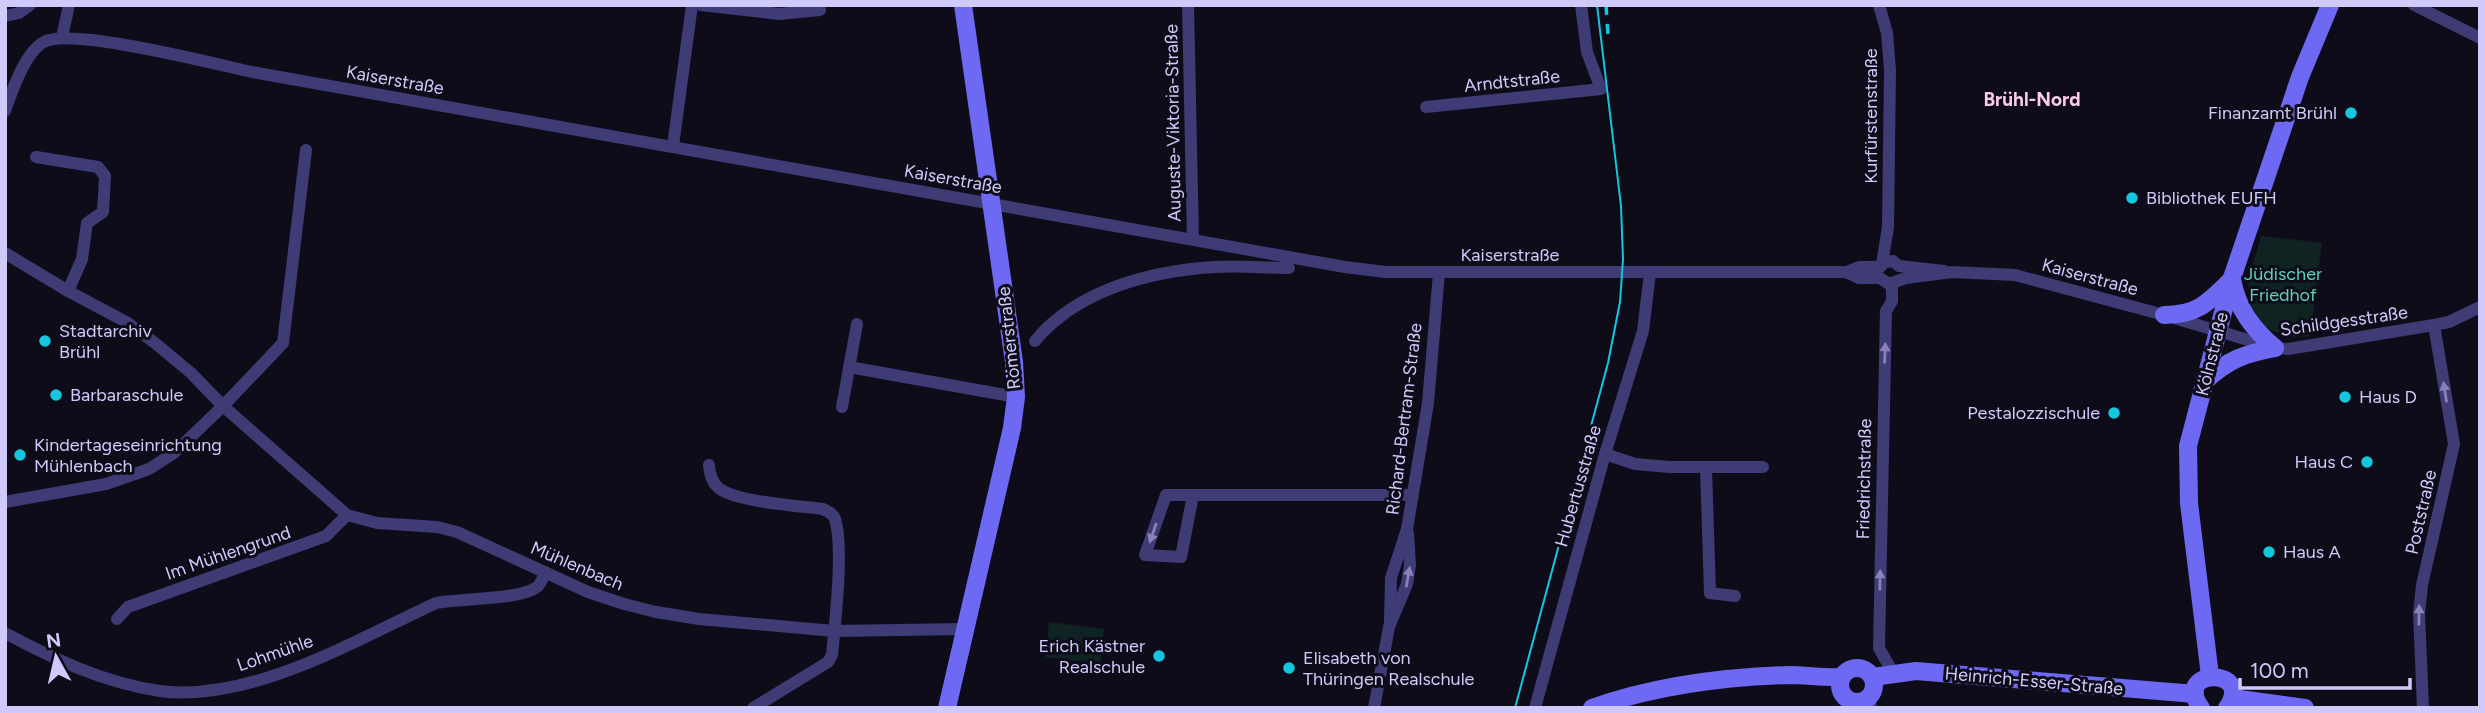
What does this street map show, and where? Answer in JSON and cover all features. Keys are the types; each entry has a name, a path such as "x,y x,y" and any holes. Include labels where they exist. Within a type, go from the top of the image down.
{"main road":[{"name":"Römerstraße","path":"947,708 1012,428 1016,397 1014,362 963,5"},
{"name":"Kölnstraße","path":"2210,676 2189,503 2188,446 2232,278 2300,77 2330,5"},
{"path":"2164,314 2184,314 2201,308 2232,278"},
{"path":"2232,278 2245,317 2258,334 2275,348"},
{"path":"2205,381 2234,358 2275,348"},
{"path":"1849,670 1866,670 1873,677 1874,692 1870,703 1847,699 1840,690 1842,677 1849,670"},
{"name":"Heinrich-Esser-Straße","path":"1873,677 1893,673 1956,674 2198,701"},
{"path":"1592,708 1616,699 1700,683 1786,675 1842,677"},
{"path":"2198,701 2201,681 2210,676 2222,677 2231,686 2230,703 2305,708"}],"street":[{"path":"5,16 19,13 30,5"},
{"path":"5,111 33,51 42,43 62,37 69,5"},
{"path":"673,146 692,5"},
{"path":"701,5 779,14 820,10"},
{"name":"Auguste-Viktoria-Straße","path":"1188,5 1193,240"},
{"name":"Arndtstraße","path":"1426,107 1601,89 1587,51 1581,5"},
{"name":"Kurfürstenstraße","path":"1879,5 1887,33 1891,69 1888,227 1898,264"},
{"path":"2414,5 2480,38"},
{"name":"Kaiserstraße","path":"62,37 141,48 251,72 1358,269 1439,273 1846,272 1859,278 1881,269"},
{"path":"5,502 106,484 149,469 174,453 283,343 306,150"},
{"path":"36,157 98,167 105,176 103,212 87,223 82,259 68,291"},
{"name":"Kurfürstenstraße","path":"1881,269 1888,227"},
{"path":"1215,267 1217,244"},
{"name":"Mühlenbach","path":"5,253 128,323 155,343 347,515 377,523 437,527 457,532 600,596 656,612 699,619 834,631 964,629"},
{"path":"1889,261 1898,264 1901,273 1895,281 1885,283 1881,269 1889,261"},
{"name":"Kaiserstraße","path":"1898,264 1952,272 2015,275 2218,330"},
{"path":"1035,341 1045,328 1070,309 1116,286 1168,273 1215,267 1289,268"},
{"name":"Kaiserstraße","path":"1895,281 1952,272"},
{"name":"Richard-Bertram-Straße","path":"1374,708 1390,622 1391,578 1407,529 1428,403 1439,273"},
{"name":"Hubertusstraße","path":"1535,708 1605,454 1643,331 1650,273"},
{"name":"Friedrichstraße","path":"1893,673 1879,649 1886,311 1892,301 1895,281"},
{"name":"Schildgesstraße","path":"2218,330 2275,348 2307,347 2434,325 2478,310"},
{"path":"842,407 857,324"},
{"name":"Poststraße","path":"2423,708 2418,614 2454,444 2434,325"},
{"path":"849,367 1016,397"},
{"path":"1605,454 1635,464 1669,467 1763,467"},
{"path":"709,465 711,478 719,488 733,496 823,509 835,518 838,546 832,655 828,662 753,708"},
{"path":"1706,467 1710,593 1735,596"},
{"path":"1194,495 1181,557 1145,555 1166,495 1194,495 1412,495"},
{"name":"Im Mühlengrund","path":"117,618 128,607 326,536 347,515"},
{"name":"Lohmühle","path":"5,633 64,663 125,684 160,691 212,690 256,681 300,666 436,603 456,598 525,592 539,586 545,572"}],"green space":[{"name":"Jüdischer Friedhof","path":"2261,236 2322,243 2310,336 2277,333 2253,313 2248,290"},
{"path":"1049,622 1104,629 1100,664 1045,657"}],"tram line":[{"path":"1515,708 1608,363 1620,302 1623,259 1621,206 1597,5"}],"railway":[{"path":"1606,5 1608,35"}],"place":[{"name":"Finanzamt Brühl","path":"2351,113"},
{"name":"Bibliothek EUFH","path":"2132,198"},
{"name":"Stadtarchiv Brühl","path":"45,341"},
{"name":"Barbaraschule","path":"56,395"},
{"name":"Haus D","path":"2345,397"},
{"name":"Pestalozzischule","path":"2114,413"},
{"name":"Kindertageseinrichtung Mühlenbach","path":"20,455"},
{"name":"Haus C","path":"2367,462"},
{"name":"Haus A","path":"2269,552"},
{"name":"Erich Kästner Realschule","path":"1159,656"},
{"name":"Elisabeth von Thüringen Realschule","path":"1289,668"}],"district":[{"name":"Brühl-Nord","path":"2032,99"}]}
